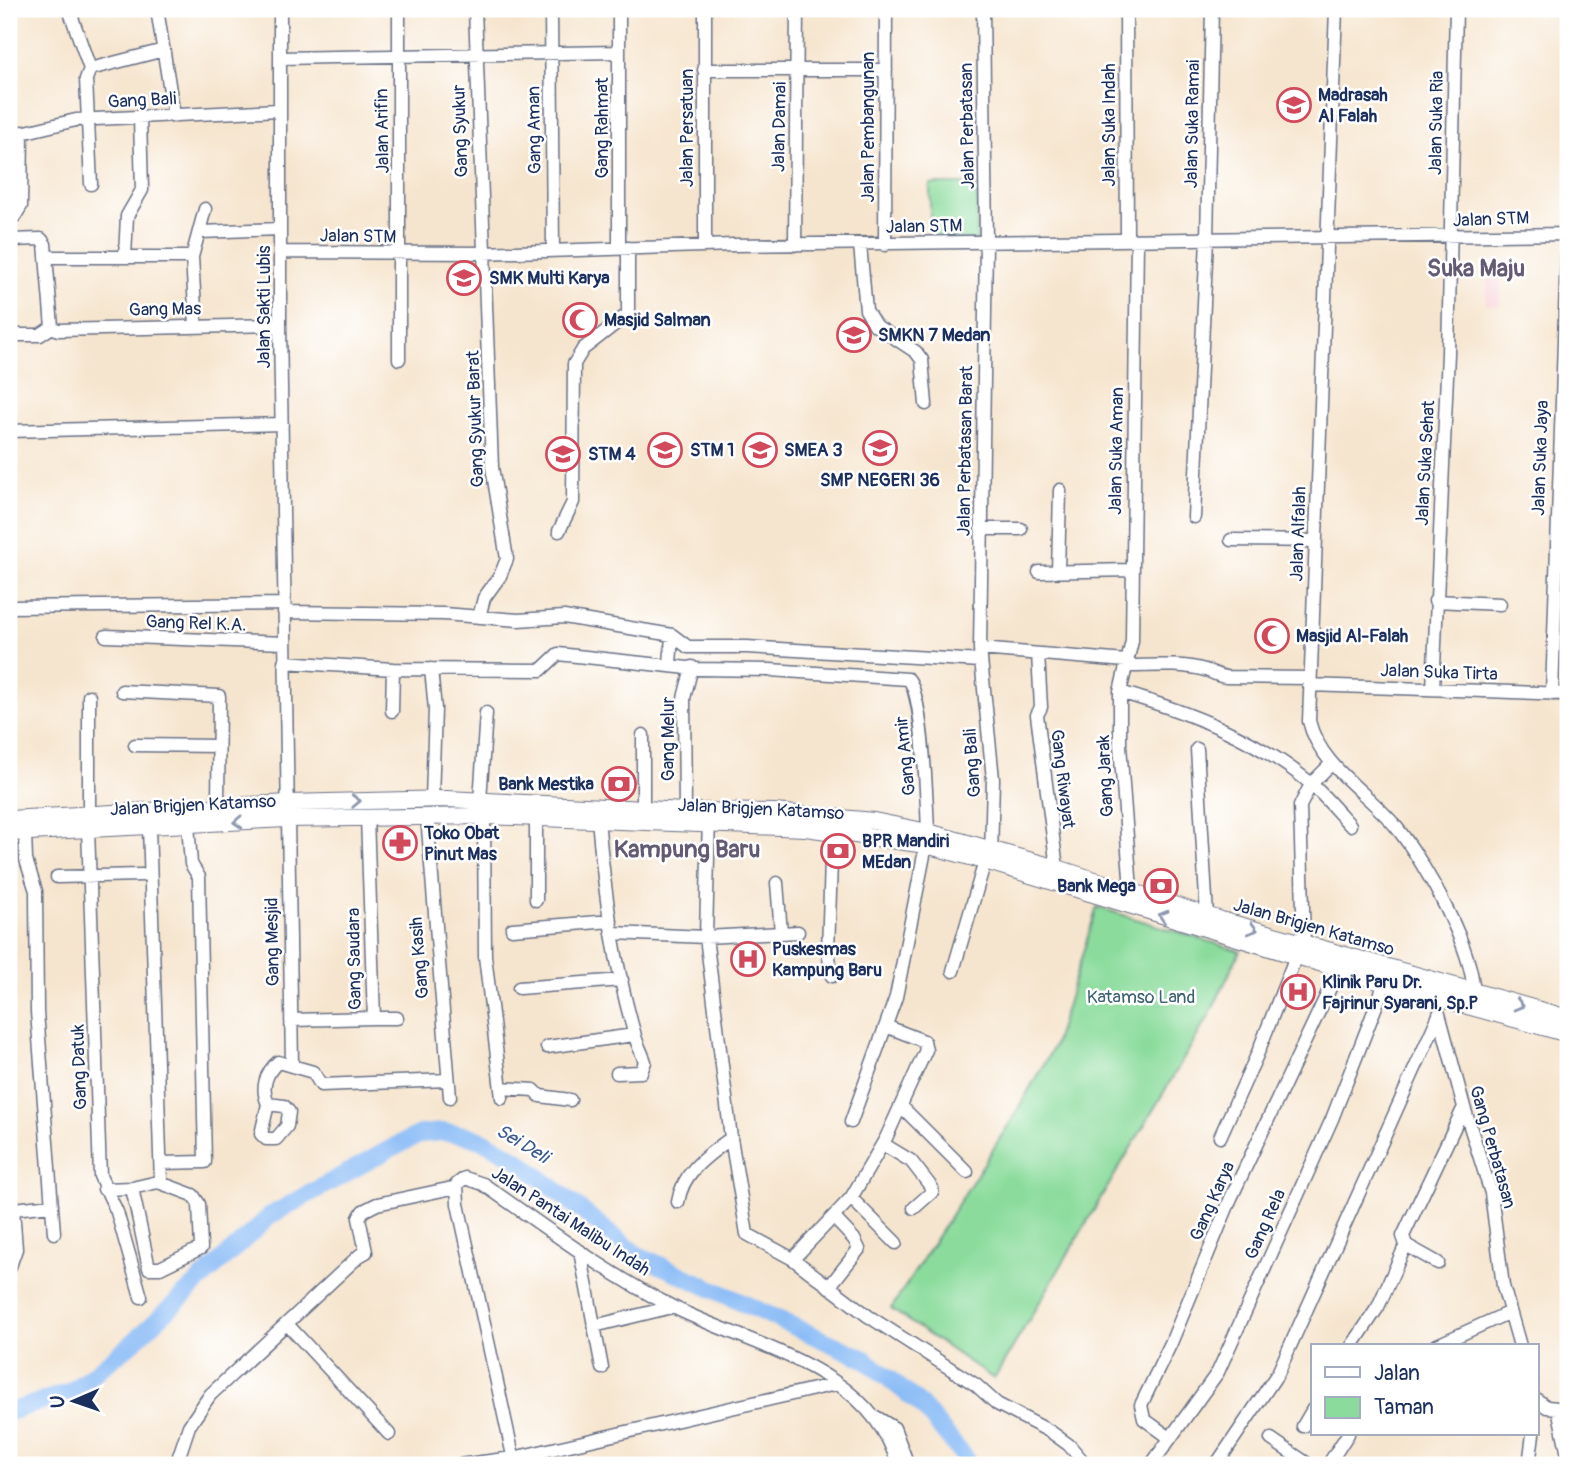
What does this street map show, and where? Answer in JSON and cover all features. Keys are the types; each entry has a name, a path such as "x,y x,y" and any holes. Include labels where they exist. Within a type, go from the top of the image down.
{"main road":[{"name":"Jalan Brigjen Katamso","path":"9,820 149,827 288,811 432,799 536,817 709,818 803,814 874,821 989,858 1021,865 1473,1000 1568,1034"},
{"name":"Jalan Brigjen Katamso","path":"17,833 218,808 367,817 427,816 482,808 643,809 685,818"},
{"name":"Jalan Brigjen Katamso","path":"709,818 927,839"},
{"name":"Jalan Brigjen Katamso","path":"1021,865 1057,868 1208,915 1440,1007 1473,1000 1568,1018"}],"street":[{"path":"69,9 90,69 86,79 91,184"},
{"path":"157,9 174,116"},
{"name":"Jalan Sakti Lubis","path":"280,9 280,325 288,811"},
{"name":"Jalan Arifin","path":"399,9 399,359"},
{"name":"Gang Syukur","path":"475,9 482,253"},
{"name":"Gang Aman","path":"551,9 553,251"},
{"name":"Gang Rahmat","path":"559,531 573,502 574,364 583,349 628,314 619,9"},
{"name":"Jalan Persatuan","path":"705,9 705,246"},
{"name":"Jalan Damai","path":"795,245 797,9"},
{"name":"Jalan Pembangunan","path":"886,9 886,245"},
{"name":"Jalan Perbatasan","path":"983,9 986,242"},
{"name":"Jalan Suka Indah","path":"1126,9 1132,240"},
{"name":"Jalan Suka Ramai","path":"1194,517 1207,239 1212,9"},
{"name":"Jalan Alfalah","path":"1336,9 1308,709 1311,731 1332,763 1397,827 1417,856 1458,937 1471,972 1473,1000"},
{"name":"Jalan Suka Ria","path":"1451,238 1457,9"},
{"path":"90,69 164,50"},
{"path":"280,58 399,53 550,55 619,52"},
{"path":"704,70 886,70"},
{"name":"Gang Bali","path":"15,134 90,119 279,110"},
{"path":"125,257 127,216 142,190 140,118"},
{"path":"9,218 15,216 21,206 15,134"},
{"path":"196,326 192,257 201,232 205,208"},
{"path":"201,232 280,229"},
{"name":"Jalan STM","path":"281,253 482,253 705,246 1451,238 1568,231"},
{"name":"Jalan Suka Jaya","path":"1552,694 1568,231"},
{"name":"Jalan Suka Sehat","path":"1433,689 1451,238"},
{"path":"9,240 41,239 45,244 51,327"},
{"name":"Jalan Suka Aman","path":"1126,663 1132,641 1132,240"},
{"name":"Jalan Perbatasan Barat","path":"980,655 986,242"},
{"path":"860,245 866,310 875,325 916,352 922,360 926,404"},
{"name":"Gang Syukur Barat","path":"479,617 484,598 500,576 507,559 492,467 489,330 482,253"},
{"path":"47,257 192,257"},
{"name":"Gang Mas","path":"9,335 40,335 51,327 58,330 280,325"},
{"path":"9,431 282,424"},
{"path":"1058,572 1060,490"},
{"path":"981,529 1021,529"},
{"path":"1231,540 1316,541"},
{"path":"1039,572 1131,570"},
{"path":"1436,601 1500,604"},
{"path":"9,607 284,608 518,620 564,617 672,635 683,640 683,646 698,647"},
{"path":"670,665 672,635"},
{"name":"Gang Rel K.A.","path":"106,636 284,643"},
{"name":"Jalan Suka Tirta","path":"698,647 980,655 1038,654 1208,670 1214,675 1226,677 1568,694"},
{"name":"Gang Melur","path":"685,818 684,698 698,647"},
{"path":"284,662 393,669 541,670 558,654 694,668"},
{"name":"Gang Riwayat","path":"1038,654 1041,706 1037,715 1057,868"},
{"name":"Gang Bali","path":"953,971 989,858 993,779 980,655"},
{"name":"Gang Jarak","path":"1126,663 1120,692 1120,745 1130,890"},
{"name":"Gang Amir","path":"694,668 908,679 915,691 921,732 927,839 908,951 888,1027 851,1122"},
{"path":"392,711 393,669"},
{"path":"431,669 435,709 432,799"},
{"path":"122,691 217,694 218,808"},
{"path":"1120,692 1191,714 1229,731 1311,784 1350,825"},
{"name":"Gang Datuk","path":"89,695 89,876 100,1176 117,1212 141,1297"},
{"path":"486,713 482,808 485,956 501,1093 534,1090 542,1097 570,1100"},
{"path":"643,735 643,809"},
{"path":"135,745 218,746"},
{"path":"1197,749 1208,915"},
{"path":"1220,1137 1300,950 1300,806 1311,784 1332,763"},
{"name":"Gang Mesjid","path":"288,811 292,1065"},
{"name":"Gang Kasih","path":"427,816 450,1097"},
{"name":"Gang Saudara","path":"291,1020 374,1018 367,817"},
{"path":"536,817 536,900"},
{"path":"709,818 706,937 731,1138 747,1234 793,1259 867,1316 958,1372 997,1404 1062,1439 1086,1465"},
{"path":"598,819 622,980 634,1035 645,1068 639,1072 617,1073"},
{"path":"161,1163 205,1162 199,877 191,864 188,824"},
{"path":"149,827 161,1183"},
{"path":"832,831 828,954 832,976"},
{"path":"17,833 36,891 37,1012 54,1233"},
{"path":"57,877 142,875"},
{"path":"777,883 781,933"},
{"path":"512,929 612,927 706,937 797,932"},
{"name":"Gang Karya","path":"1170,1438 1144,1419 1141,1405 1171,1343 1231,1198 1339,969"},
{"path":"519,988 622,980"},
{"name":"Gang Rela","path":"1151,1465 1218,1372 1332,1119 1385,983"},
{"path":"1216,1465 1278,1373 1440,1007"},
{"name":"Gang Perbatasan","path":"1440,1007 1464,1107 1491,1193 1503,1286 1519,1344"},
{"path":"374,1018 397,1018"},
{"path":"793,1259 835,1219 851,1198 883,1144 926,1045 924,1041 888,1027"},
{"path":"547,1047 634,1035"},
{"path":"268,1104 264,1090 268,1070 278,1062 315,1073 317,1083 321,1085 448,1080"},
{"path":"901,1105 967,1172"},
{"path":"1438,1264 1409,1248 1403,1241 1403,1236 1464,1107"},
{"path":"678,1202 682,1186 692,1170 731,1138"},
{"path":"883,1144 911,1161 932,1188 932,1192 914,1208"},
{"name":"Jalan Pantai Malibu Indah","path":"457,1187 461,1179 474,1179 580,1251 672,1307 761,1342 836,1384 873,1415 894,1428 908,1465"},
{"path":"104,1189 161,1183 195,1196 199,1204 203,1241 199,1251 160,1268 151,1269 145,1262 132,1188"},
{"path":"176,1465 189,1426 204,1402 229,1375 359,1255 366,1252 359,1218 363,1211 377,1204 457,1187 514,1462"},
{"path":"851,1198 895,1243"},
{"path":"9,1269 16,1249 11,1209 52,1205"},
{"path":"829,1287 859,1249 835,1219"},
{"path":"580,1251 602,1368"},
{"path":"1353,1344 1378,1307 1404,1251"},
{"path":"594,1326 672,1307"},
{"path":"1440,1344 1510,1312"},
{"path":"287,1324 389,1434"},
{"path":"459,1465 514,1462 836,1384"},
{"path":"1538,1401 1547,1408 1563,1406 1568,1455"},
{"path":"1303,1426 1311,1412"},
{"name":"Jalan Pantai Malibu Indah","path":"873,1415 889,1437 898,1465"},
{"path":"1328,1465 1347,1436"},
{"path":"1529,1465 1533,1436"},
{"path":"1271,1439 1310,1465"}],"shaded area":[{"path":"1487,277 1501,277 1500,306 1486,305"}],"green space":[{"path":"930,184 977,184 977,240 930,240"},
{"name":"Katamso Land","path":"1097,907 1240,951 1210,1014 994,1379 891,1309 1011,1121 1054,1046"}],"waterway":[{"name":"Sei Deli","path":"9,1412 70,1392 130,1345 271,1215 397,1145 421,1134 442,1132 466,1135 488,1143 518,1160 636,1254 865,1359 921,1405 971,1465"}],"place":[{"name":"Madrasah Al Falah","path":"1294,105"},
{"name":"SMK Multi Karya","path":"464,278"},
{"name":"Masjid Salman","path":"580,320"},
{"name":"SMKN 7 Medan","path":"854,335"},
{"name":"SMP NEGERI 36","path":"880,448"},
{"name":"STM 1","path":"665,450"},
{"name":"SMEA 3","path":"760,450"},
{"name":"STM 4","path":"563,454"},
{"name":"Masjid Al-Falah","path":"1272,636"},
{"name":"Bank Mestika","path":"619,784"},
{"name":"Toko Obat Pinut Mas","path":"400,843"},
{"name":"BPR Mandiri MEdan","path":"838,851"},
{"name":"Bank Mega","path":"1161,886"},
{"name":"Puskesmas Kampung Baru","path":"748,959"},
{"name":"Klinik Paru Dr. Fajrinur Syarani, Sp.P","path":"1298,992"}],"district":[{"name":"Suka Maju","path":"1476,268"},
{"name":"Kampung Baru","path":"687,849"}]}
